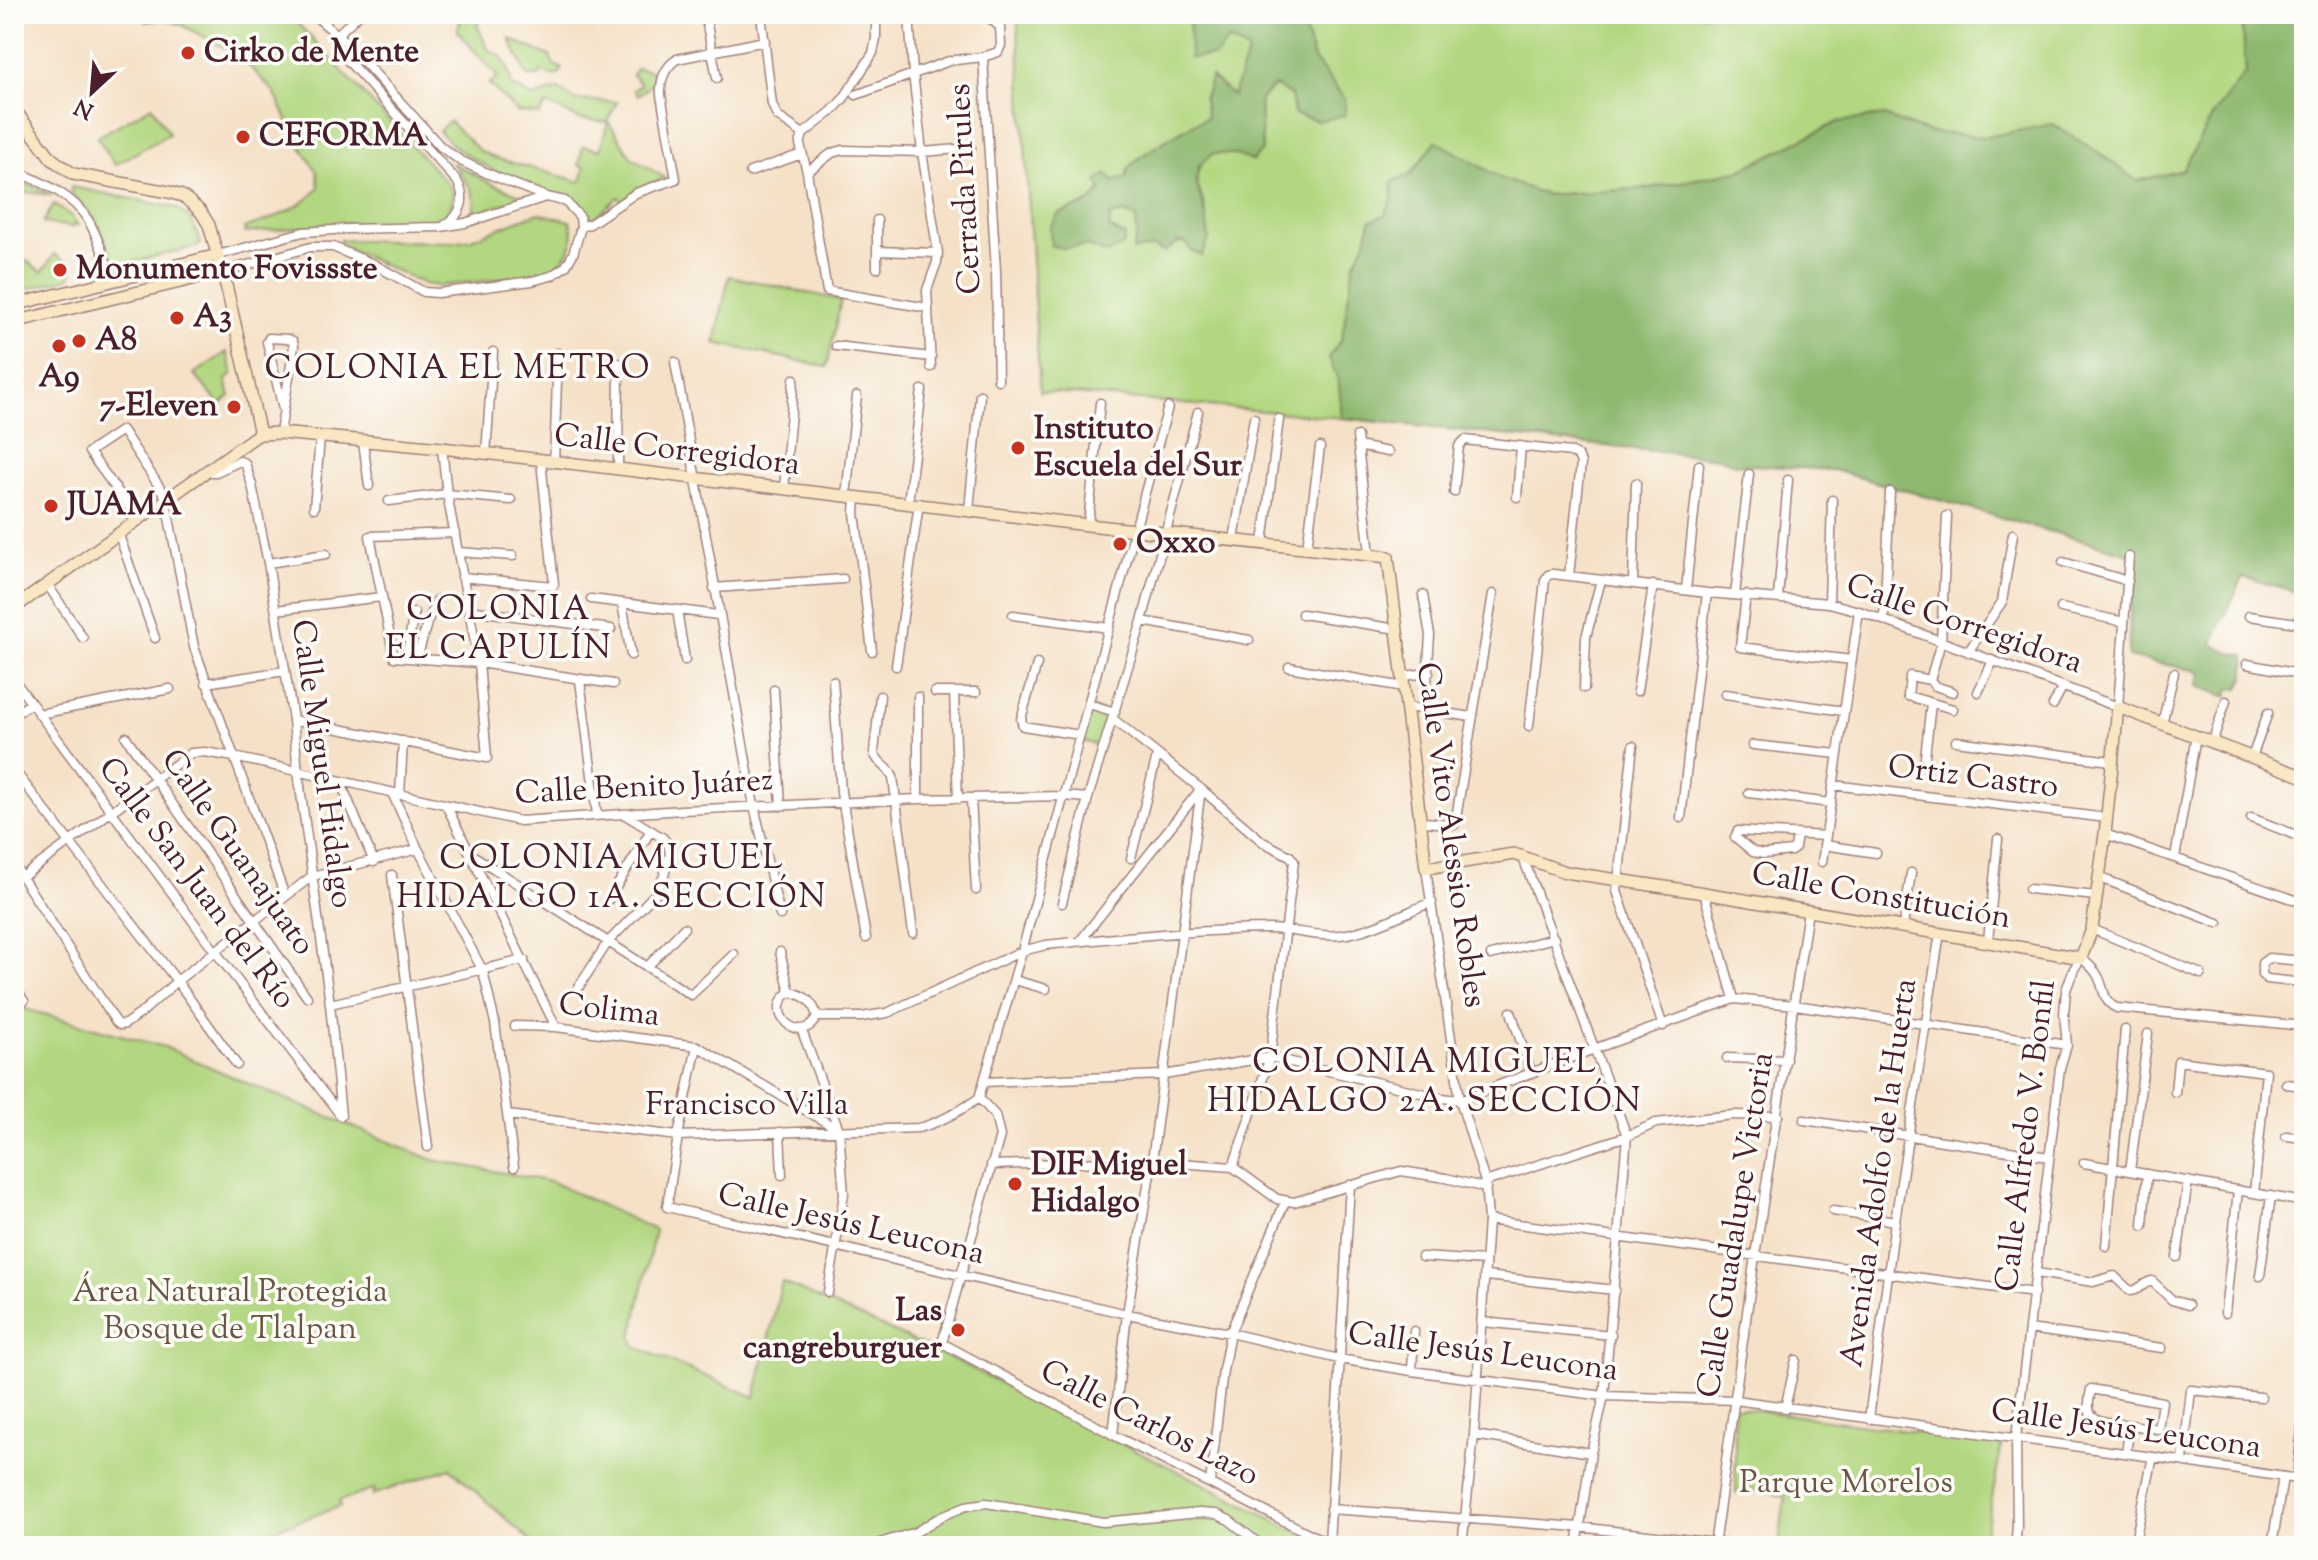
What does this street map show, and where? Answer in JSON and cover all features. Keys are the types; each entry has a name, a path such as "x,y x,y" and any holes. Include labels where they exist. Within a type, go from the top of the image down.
{"street":[{"path":"14,322 222,272 311,247 333,247 375,265 424,292 438,293 532,281 551,276 566,266 581,227 580,217 573,208 565,201 546,197 489,174 441,147 348,44 313,14"},
{"path":"333,34 359,14"},
{"path":"705,14 717,78"},
{"path":"761,14 772,104 777,116 803,134"},
{"path":"876,14 873,53 844,98 803,134 800,144 827,291 928,308"},
{"path":"836,346 931,362 928,281 935,269 938,253 922,152 909,14"},
{"name":"Cerrada Pirules","path":"985,14 1000,27 1001,45 998,52 983,57 996,271 998,380"},
{"path":"333,34 340,52 445,167 462,190 463,199 458,214 441,227"},
{"path":"581,227 636,193 676,179 661,95 667,66 677,59 765,41"},
{"path":"856,95 952,60 983,57"},
{"path":"14,109 52,159 73,174 169,192 182,196 201,212 209,225 218,255 260,434 14,608"},
{"path":"807,172 832,153 843,150 922,152 971,148"},
{"path":"750,172 802,154"},
{"path":"14,170 64,196 83,214 113,280"},
{"path":"14,305 303,232 441,227 465,223 546,197"},
{"path":"877,220 877,268"},
{"path":"877,251 938,253"},
{"path":"44,297 47,314"},
{"path":"280,433 293,341 269,338 267,342 283,409"},
{"path":"486,454 493,352"},
{"path":"462,577 554,584 547,462 558,353"},
{"path":"675,362 754,806 780,915"},
{"path":"618,469 619,363"},
{"path":"784,489 794,379"},
{"path":"896,666 922,390"},
{"path":"969,510 980,395"},
{"path":"857,396 851,497 872,651"},
{"path":"1088,525 1100,403"},
{"path":"961,1275 1000,1136 995,1115 979,1098 1022,951 1168,407"},
{"path":"1062,903 1088,798 1142,621 1198,412"},
{"path":"1234,540 1254,418"},
{"path":"1263,543 1279,419"},
{"path":"139,520 89,452 122,430 167,501 194,647 285,896"},
{"name":"Calle Corregidora","path":"260,434 280,433 442,448 1088,525 1370,555 1388,552"},
{"path":"1357,436 1370,555"},
{"path":"314,508 320,438"},
{"path":"1454,492 1459,446 1465,440 1571,452 1578,456 1581,463 1569,576"},
{"path":"363,442 369,486"},
{"path":"1358,446 1388,452"},
{"path":"1517,497 1521,446"},
{"path":"1307,548 1320,447"},
{"path":"293,720 487,758 479,663 447,494 442,448"},
{"name":"Calle Miguel Hidalgo","path":"205,472 216,472 240,461 245,463 252,485 293,720 330,1004 341,1116"},
{"path":"1686,590 1699,465"},
{"path":"1735,595 1749,474"},
{"path":"1778,598 1788,480"},
{"path":"1633,583 1636,483"},
{"path":"1884,620 1890,492"},
{"path":"389,501 447,494 511,500"},
{"path":"1829,603 1832,500"},
{"path":"1930,680 1941,642 1947,516"},
{"path":"455,533 370,536 394,657 479,663 613,684"},
{"path":"1968,652 2002,602 2013,534"},
{"path":"119,535 155,638"},
{"path":"458,552 513,556"},
{"name":"Calle Vito Alessio Robles","path":"1388,552 1426,868 1460,1100 1486,1185 1488,1220 1483,1322 1462,1546"},
{"path":"268,563 326,554"},
{"name":"Calle Alfredo V. Bonfil","path":"2015,1546 2016,1438 2060,1068 2067,1045 2064,1014 2066,990 2092,929 2107,818 2129,557"},
{"path":"2063,562 2128,581"},
{"name":"Calle Corregidora","path":"1529,726 1545,580 1553,574 1707,593 1829,603 1859,611 2118,707"},
{"path":"714,588 843,579"},
{"path":"1584,688 1586,637 1601,580"},
{"path":"47,584 83,638"},
{"path":"1637,691 1653,585"},
{"path":"1681,818 1707,593"},
{"path":"1422,822 1455,824 1493,594"},
{"path":"1423,595 1430,635 1426,696"},
{"path":"1746,595 1740,647 1852,660"},
{"path":"276,610 381,597"},
{"path":"591,599 718,615"},
{"path":"417,659 437,600"},
{"path":"622,603 631,655"},
{"path":"2061,608 2124,622"},
{"path":"469,610 611,629"},
{"path":"677,610 685,660"},
{"path":"1822,862 1859,611"},
{"path":"406,657 414,613"},
{"path":"1302,614 1397,629"},
{"path":"1013,615 1109,628"},
{"path":"2249,616 2304,624"},
{"path":"1142,621 1249,640"},
{"path":"1978,692 1993,661"},
{"path":"1037,664 1021,719 1023,726 1080,735"},
{"path":"2247,664 2304,675"},
{"path":"1289,667 1403,682 1429,673"},
{"path":"206,683 285,671"},
{"path":"2162,724 2174,673"},
{"path":"1953,692 1935,686 1930,680 1910,676 1908,696 1953,709"},
{"name":"Calle San Juan del Río","path":"14,680 341,1116"},
{"path":"580,680 597,815"},
{"path":"833,681 842,802 866,938"},
{"path":"2053,705 2063,686"},
{"path":"39,714 170,689"},
{"path":"774,690 781,806"},
{"path":"935,692 976,692"},
{"path":"954,692 958,799"},
{"path":"1725,694 1844,711"},
{"path":"880,696 874,752 892,773 913,933"},
{"path":"918,697 918,799"},
{"path":"2212,743 2226,701"},
{"path":"14,715 31,703"},
{"path":"1925,757 1931,703"},
{"path":"1089,704 1114,715 1157,756 1263,842 1294,861 1270,1057 1233,1167"},
{"path":"1407,707 1472,717"},
{"path":"2118,707 2302,776 2304,762"},
{"path":"2252,757 2268,713"},
{"path":"2175,858 2196,736"},
{"name":"Calle Guanajuato","path":"126,737 307,997"},
{"path":"403,741 396,794 418,849 483,971 495,1023 514,1167"},
{"path":"1956,741 2111,761"},
{"path":"1753,745 1838,754"},
{"path":"1633,746 1617,894 1663,1026"},
{"name":"Calle Benito Juárez","path":"22,877 191,753 234,757 520,821 842,802 1063,796 1088,798"},
{"path":"1131,858 1157,756"},
{"path":"14,770 177,981 237,1065"},
{"path":"340,781 374,862"},
{"name":"Ortiz Castro","path":"1833,785 2107,818"},
{"path":"1113,1435 1127,1314 1152,1161 1201,789"},
{"path":"1080,941 1201,789"},
{"path":"1749,793 1831,803"},
{"path":"971,798 976,890"},
{"path":"446,805 556,1027"},
{"path":"578,988 608,942 656,893 664,876 670,853 668,844 624,814"},
{"path":"2251,818 2304,838"},
{"path":"1797,834 1795,848 1791,851 1764,854 1753,852 1735,837 1738,831 1797,834 1876,853"},
{"path":"608,900 650,832"},
{"path":"2105,834 2304,903"},
{"path":"1988,941 1998,839"},
{"path":"14,865 120,1025 140,1014 177,981 312,876 418,849"},
{"path":"471,854 691,995 734,954"},
{"path":"1522,855 1627,1136 1604,1396 1591,1453 1577,1546"},
{"name":"Calle Constitución","path":"1426,868 1522,855 1565,872 2081,958"},
{"path":"1903,926 1911,873"},
{"path":"392,875 428,1147"},
{"path":"2098,877 2218,923"},
{"path":"2029,889 2096,896"},
{"path":"1704,893 1734,999"},
{"path":"817,1017 861,1017 887,1013 1022,951 1046,945 1182,932 1285,928 1339,936 1432,902"},
{"name":"Calle Guadalupe Victoria","path":"1715,1544 1808,911"},
{"path":"647,967 684,928"},
{"path":"2092,929 2201,974"},
{"name":"Avenida Adolfo de la Huerta","path":"1869,1419 1887,1274 1940,933"},
{"path":"1491,955 1554,938"},
{"path":"780,952 790,992"},
{"path":"2081,958 2095,972 2106,999 2117,1008 2304,1026"},
{"path":"2304,961 2269,958 2262,963 2262,975 2267,979 2304,983"},
{"path":"330,1004 524,960"},
{"path":"1014,980 1046,989"},
{"path":"14,986 24,1001"},
{"path":"790,992 812,1003 817,1017"},
{"path":"790,992 781,1000 779,1012 789,1025 802,1031 839,1130 844,1194 828,1292"},
{"path":"984,1082 1164,1075 1270,1057 1460,1100 1734,999 1795,1005 2067,1045"},
{"path":"1511,1012 1531,1072"},
{"path":"802,1031 809,1028 817,1017"},
{"name":"Colima","path":"515,1026 556,1027 697,1046"},
{"path":"2106,1246 2125,1030"},
{"path":"2130,1171 2148,1034"},
{"path":"678,1136 697,1046 839,1130"},
{"path":"1727,1058 1786,1060"},
{"path":"2175,1092 2178,1061 2266,1072 2254,1193"},
{"path":"2286,1084 2304,1086"},
{"name":"Francisco Villa","path":"508,1115 678,1136 918,1128 932,1125 979,1098"},
{"path":"991,1165 1152,1161 1233,1167 1285,1202 1302,1201 1401,1171 1486,1185 1656,1123 1734,1115 1778,1116"},
{"path":"1804,1120 2049,1157"},
{"path":"780,1132 782,1175"},
{"name":"Calle Jesús Leucona","path":"678,1136 667,1207 1127,1314 1230,1333 1339,1359 1604,1396 1735,1400 2183,1461 2300,1480"},
{"path":"2286,1136 2304,1138"},
{"path":"2084,1163 2304,1202"},
{"path":"2143,1226 2147,1174"},
{"path":"2177,1257 2188,1181"},
{"path":"1332,1545 1330,1509 1350,1185"},
{"path":"2225,1313 2238,1190"},
{"path":"2260,1276 2271,1196"},
{"path":"1210,1483 1230,1333 1285,1202"},
{"path":"1833,1211 1895,1221"},
{"path":"1488,1220 2034,1293"},
{"path":"1422,1257 1485,1261"},
{"path":"2037,1273 2093,1282 2114,1276 2130,1291 2152,1281 2172,1300 2188,1305"},
{"name":"Calle Carlos Lazo","path":"961,1275 942,1343 1113,1435 1332,1545"},
{"path":"1486,1276 1615,1290"},
{"path":"1483,1322 1611,1335"},
{"path":"2029,1329 2162,1348"},
{"path":"1412,1371 1414,1331"},
{"path":"1785,1408 1796,1360"},
{"path":"2091,1389 2162,1402 2158,1429 2130,1425 2098,1420 2092,1416 2089,1409 2091,1389"},
{"path":"2183,1461 2191,1390 2261,1397"},
{"path":"2300,1480 2304,1408"},
{"path":"2126,1453 2130,1425"},
{"path":"1474,1435 1591,1453"},
{"path":"2134,1546 2153,1457"},
{"path":"2272,1546 2283,1477"},
{"path":"870,1546 916,1532 966,1506 986,1503 1103,1522 1216,1514 1229,1520 1262,1546"},
{"path":"1330,1509 1579,1527 1742,1546"}],"green space":[{"path":"142,14 289,14 447,183 454,195 449,210 444,216 430,222 340,223 245,233 244,228 305,201 319,187 317,172 297,141 274,92 240,56 182,25 164,19 146,22"},
{"path":"463,14 483,14 477,25 488,49 500,56 507,66 512,86 532,97 559,89 575,100 617,102 608,121 631,157 665,178 634,191 623,201 618,197 593,220 579,204 504,175 452,144 439,131 449,121 480,151 495,158 581,182 585,167 579,165 583,146 600,150 608,122 579,119 547,104 539,115 517,112 489,84 498,77 457,31"},
{"path":"1017,14 1189,14 1190,25 1248,51 1233,97 1212,77 1204,99 1208,118 1144,155 1130,167 1126,178 1113,181 1107,174 1100,191 1089,202 1058,214 1062,248 1088,245 1108,254 1110,216 1124,213 1136,217 1134,250 1185,242 1191,250 1202,255 1206,217 1196,178 1202,163 1211,154 1262,150 1260,100 1274,86 1291,95 1345,99 1314,59 1305,31 1291,33 1290,14 2241,14 2246,72 2213,115 2183,170 2137,181 2053,124 1987,137 1927,132 1884,116 1838,122 1738,171 1650,188 1546,195 1502,179 1436,141 1393,197 1385,215 1370,221 1366,242 1354,263 1342,338 1329,357 1339,383 1342,418 1040,391"},
{"path":"1189,14 1290,14 1291,33 1305,30 1314,59 1345,99 1345,115 1318,121 1294,114 1291,95 1274,86 1260,99 1262,150 1253,161 1233,154 1212,154 1199,166 1196,182 1209,239 1202,256 1185,242 1178,242 1164,252 1153,247 1133,251 1137,234 1136,218 1124,213 1110,216 1109,228 1125,236 1123,245 1108,254 1088,246 1051,246 1050,228 1058,214 1087,204 1102,191 1097,181 1107,174 1113,181 1126,178 1129,168 1144,155 1207,118 1204,99 1211,77 1233,96 1248,51 1228,40 1216,56 1190,58"},
{"path":"2241,14 2304,14 2304,594 2243,577 2212,643 2230,653 2245,655 2245,677 2240,688 2229,689 2228,697 2197,686 2201,675 2198,671 2128,657 2133,555 1833,470 1735,464 1719,458 1342,418 1339,383 1329,357 1342,338 1354,263 1366,242 1370,221 1385,215 1393,197 1392,181 1411,175 1436,141 1502,179 1547,195 1650,188 1738,171 1838,122 1884,116 1927,132 1986,137 2053,124 2137,181 2183,170 2213,115 2246,72"},
{"path":"510,39 550,56 554,65 562,68 559,75 542,71 539,76 527,76"},
{"path":"637,68 658,73 649,87 637,95 634,90 641,84 632,75"},
{"path":"152,106 169,134 115,165 97,137"},
{"path":"451,162 525,197 473,214 472,192"},
{"path":"14,178 53,195 14,191"},
{"path":"72,187 177,208 191,220 201,243 116,266 95,218 70,192"},
{"path":"54,204 70,215 78,225 43,223"},
{"path":"538,213 570,221 572,239 562,261 548,271 531,276 438,286 424,284 340,245 340,240 452,242 471,239"},
{"path":"55,254 73,267 70,278 14,292 14,279 27,261 42,272"},
{"path":"729,276 841,300 827,367 715,343"},
{"path":"227,352 233,374 226,380 230,396 220,405 194,374"},
{"path":"1090,708 1110,714 1101,746 1082,741"},
{"name":"Área Natural Protegida Bosque de Tlalpan","path":"14,1006 165,1047 433,1160 552,1182 655,1230 632,1337 636,1347 755,1397 782,1282 936,1351 1324,1546 536,1546 450,1468 373,1495 375,1489 339,1501 341,1506 227,1546 14,1546"},
{"name":"Parque Morelos","path":"1734,1407 2002,1444 1983,1546 1779,1544 1785,1497 1758,1489 1736,1493"}],"place":[{"name":"Cirko de Mente","path":"188,53"},
{"name":"CEFORMA","path":"243,137"},
{"name":"Monumento Fovissste","path":"60,270"},
{"name":"A3","path":"177,318"},
{"name":"A8","path":"79,341"},
{"name":"A9","path":"59,346"},
{"name":"7-Eleven","path":"234,407"},
{"name":"Instituto Escuela del Sur","path":"1018,448"},
{"name":"JUAMA","path":"51,506"},
{"name":"Oxxo","path":"1120,544"},
{"name":"DIF Miguel Hidalgo","path":"1015,1184"},
{"name":"Las cangreburguer","path":"958,1330"}],"district":[{"name":"COLONIA EL METRO","path":"458,369"},
{"name":"COLONIA EL CAPULÍN","path":"499,630"},
{"name":"COLONIA MIGUEL HIDALGO 1A. SECCIÓN","path":"612,878"},
{"name":"COLONIA MIGUEL HIDALGO 2A. SECCIÓN","path":"1425,1082"}]}
